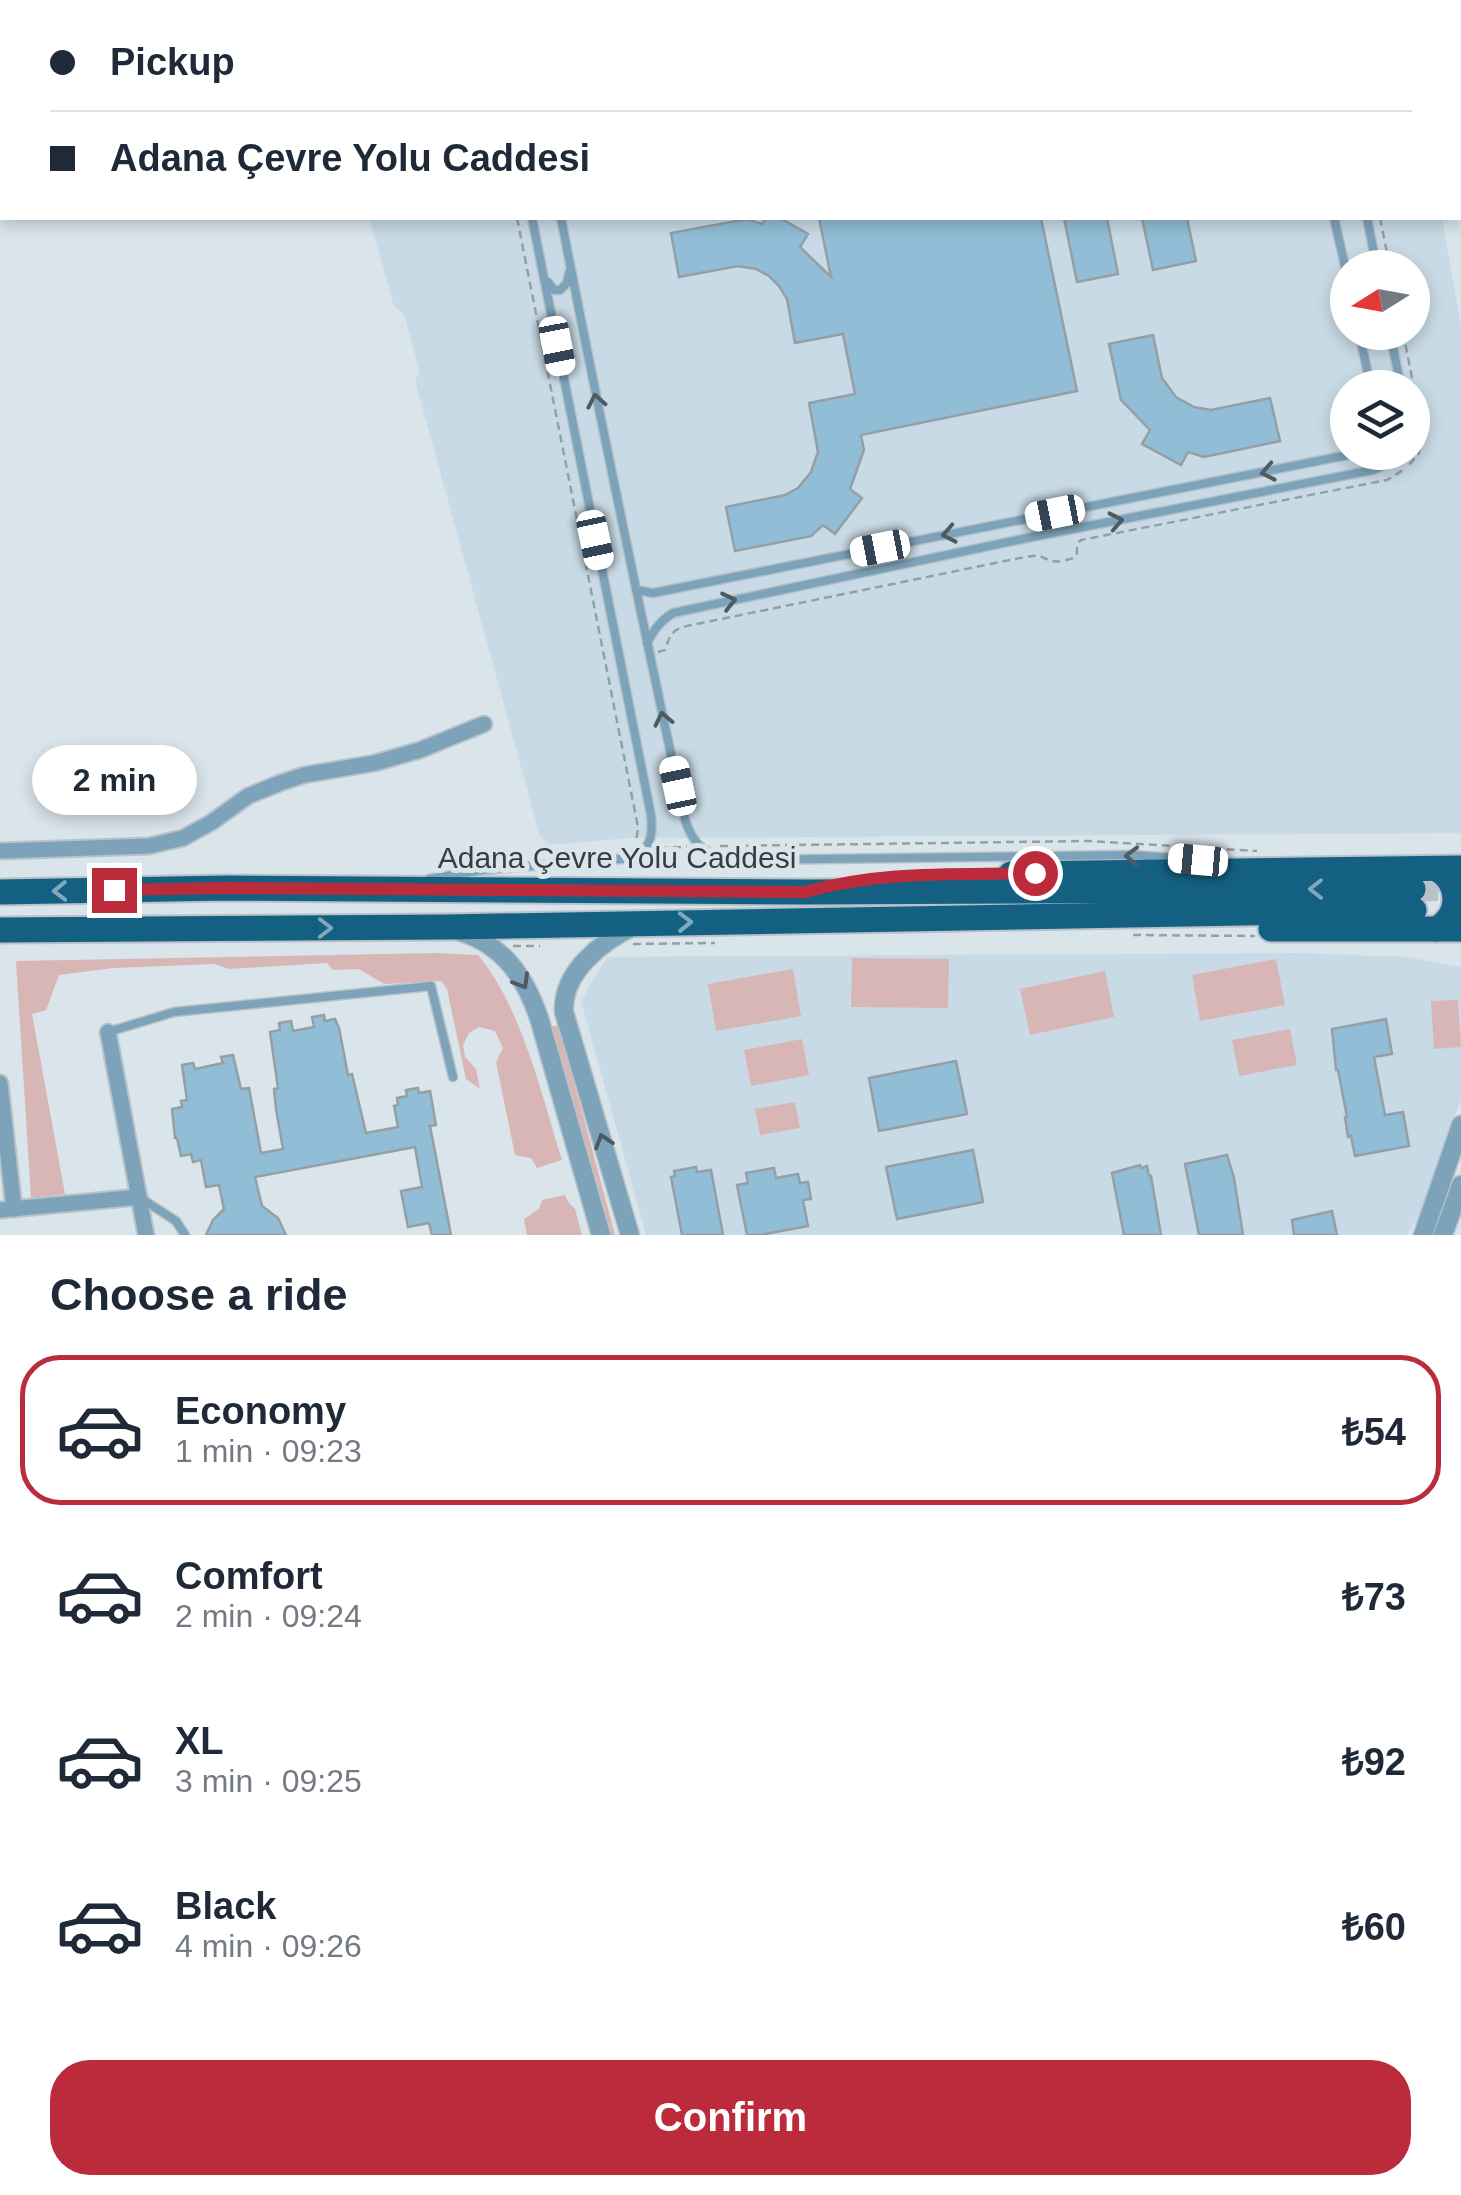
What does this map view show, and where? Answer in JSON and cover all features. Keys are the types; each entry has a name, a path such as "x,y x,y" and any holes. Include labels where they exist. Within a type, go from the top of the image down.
{"highway":[{"path":"806,892 886,876 1449,868 1460,899 1449,929 942,930 831,919"},
{"name":"Adana Çevre Yolu Caddesi","path":"0,892 227,888 1414,899 831,919 0,930"}],"street":[{"path":"0,852 149,846 183,838 248,796 280,783 420,750 484,724"},
{"path":"630,1235 564,1012 564,999 593,952 644,922"},
{"path":"446,927 476,936 504,956 524,982 539,1018 601,1235"},
{"path":"539,1018 548,1007 564,1012"},
{"path":"108,1032 146,1235"},
{"path":"0,1082 7,1210 139,1197"},
{"path":"1423,1235 1461,1126"},
{"path":"1443,1235 1461,1185"}],"lane":[{"path":"394,889 459,873 632,858 645,851 651,838 651,816 532,220"},
{"path":"561,220 685,820 696,844 716,856 739,860 1133,856 1264,869"},
{"path":"1334,220 1341,250"},
{"path":"1367,220 1373,250"},
{"path":"542,269 548,285 560,290 567,283 570,266"},
{"path":"636,590 653,593 1330,459"},
{"path":"647,642 664,618 673,614 1027,538 1373,470"},
{"path":"108,1032 174,1012 430,986 453,1078"},
{"path":"139,1197 176,1222 186,1235"}],"path":[{"path":"518,220 638,827 634,849"},
{"path":"1380,220 1386,250"}],"shaded area":[{"path":"370,220 1442,220 1461,326 1461,833 628,838 549,845 540,836 415,380 420,372 404,314 394,306"},
{"path":"1297,953 1407,957 1461,967 1461,1099 1421,1215 1406,1235 646,1235 581,1001 607,957"},
{"path":"478,955 493,976 529,1053 562,1160 537,1168 531,1158 515,1155 496,1062 503,1048 495,1031 479,1027 469,1033 463,1045 465,1057 476,1069 480,1089 466,1079 447,989 441,981 384,984 359,969 333,970 327,963 229,969 215,964 113,968 59,975 46,1010 32,1014 65,1194 31,1198 16,961"},
{"path":"852,958 949,959 948,1008 851,1007"},
{"path":"1276,959 1285,1005 1200,1021 1192,975"},
{"path":"793,969 801,1016 716,1031 708,984"},
{"path":"1105,971 1114,1017 1030,1035 1020,989"},
{"path":"1458,1000 1461,1047 1434,1049 1431,1001"},
{"path":"559,1025 615,1235 607,1235 550,1027"},
{"path":"1290,1029 1297,1065 1239,1076 1232,1040"},
{"path":"802,1039 809,1075 751,1086 744,1050"},
{"path":"795,1102 800,1128 760,1135 755,1109"},
{"path":"565,1195 575,1209 582,1235 527,1235 524,1219 539,1209 542,1200"}],"building":[{"path":"742,220 762,224 765,220 784,220 808,234 800,247 831,277 819,220 1041,220 1077,391 861,435 864,450 850,489 862,498 835,534 823,525 811,536 735,551 726,507 785,495 798,488 811,472 818,452 809,403 855,394 843,334 795,343 787,299 769,276 738,266 679,277 671,233"},
{"path":"1064,220 1107,220 1118,274 1077,282"},
{"path":"1142,220 1187,220 1196,261 1153,270"},
{"path":"1153,335 1162,378 1176,397 1194,407 1211,410 1270,398 1280,441 1204,457 1188,452 1181,465 1142,444 1150,430 1121,400 1109,344"},
{"path":"324,1015 325,1021 335,1019 339,1028 366,1133 398,1127 394,1106 398,1105 397,1098 407,1096 406,1090 430,1091 436,1125 430,1126 451,1235 432,1235 429,1223 408,1227 401,1191 422,1187 415,1147 255,1177 262,1206 278,1218 286,1235 206,1235 224,1209 219,1185 206,1187 201,1160 193,1162 191,1154 181,1156 175,1138 172,1109 182,1107 181,1101 187,1100 182,1065 193,1063 195,1069 223,1063 221,1057 233,1055 241,1089 249,1088 261,1153 283,1149 270,1032 280,1030 279,1023 291,1021 293,1031 314,1027 312,1017"},
{"path":"1386,1019 1392,1054 1374,1057 1385,1115 1403,1112 1409,1146 1355,1156 1351,1136 1348,1137 1332,1029"},
{"path":"956,1061 967,1114 879,1131 869,1078"},
{"path":"973,1150 983,1202 897,1219 886,1167"},
{"path":"1227,1155 1243,1235 1199,1235 1185,1164"},
{"path":"1147,1166 1151,1176 1161,1235 1124,1235 1112,1173"},
{"path":"696,1167 697,1172 711,1170 723,1235 682,1235 671,1177 675,1176 674,1171"},
{"path":"774,1168 776,1178 798,1174 800,1183 808,1182 811,1199 803,1200 808,1226 747,1235 737,1185 748,1183 746,1173"},
{"path":"1332,1211 1337,1235 1294,1235 1292,1220"}],"tunnel":[{"path":"1413,889 1461,888"}],"route":[{"path":"114,890 806,892 874,877 1035,873"}]}
